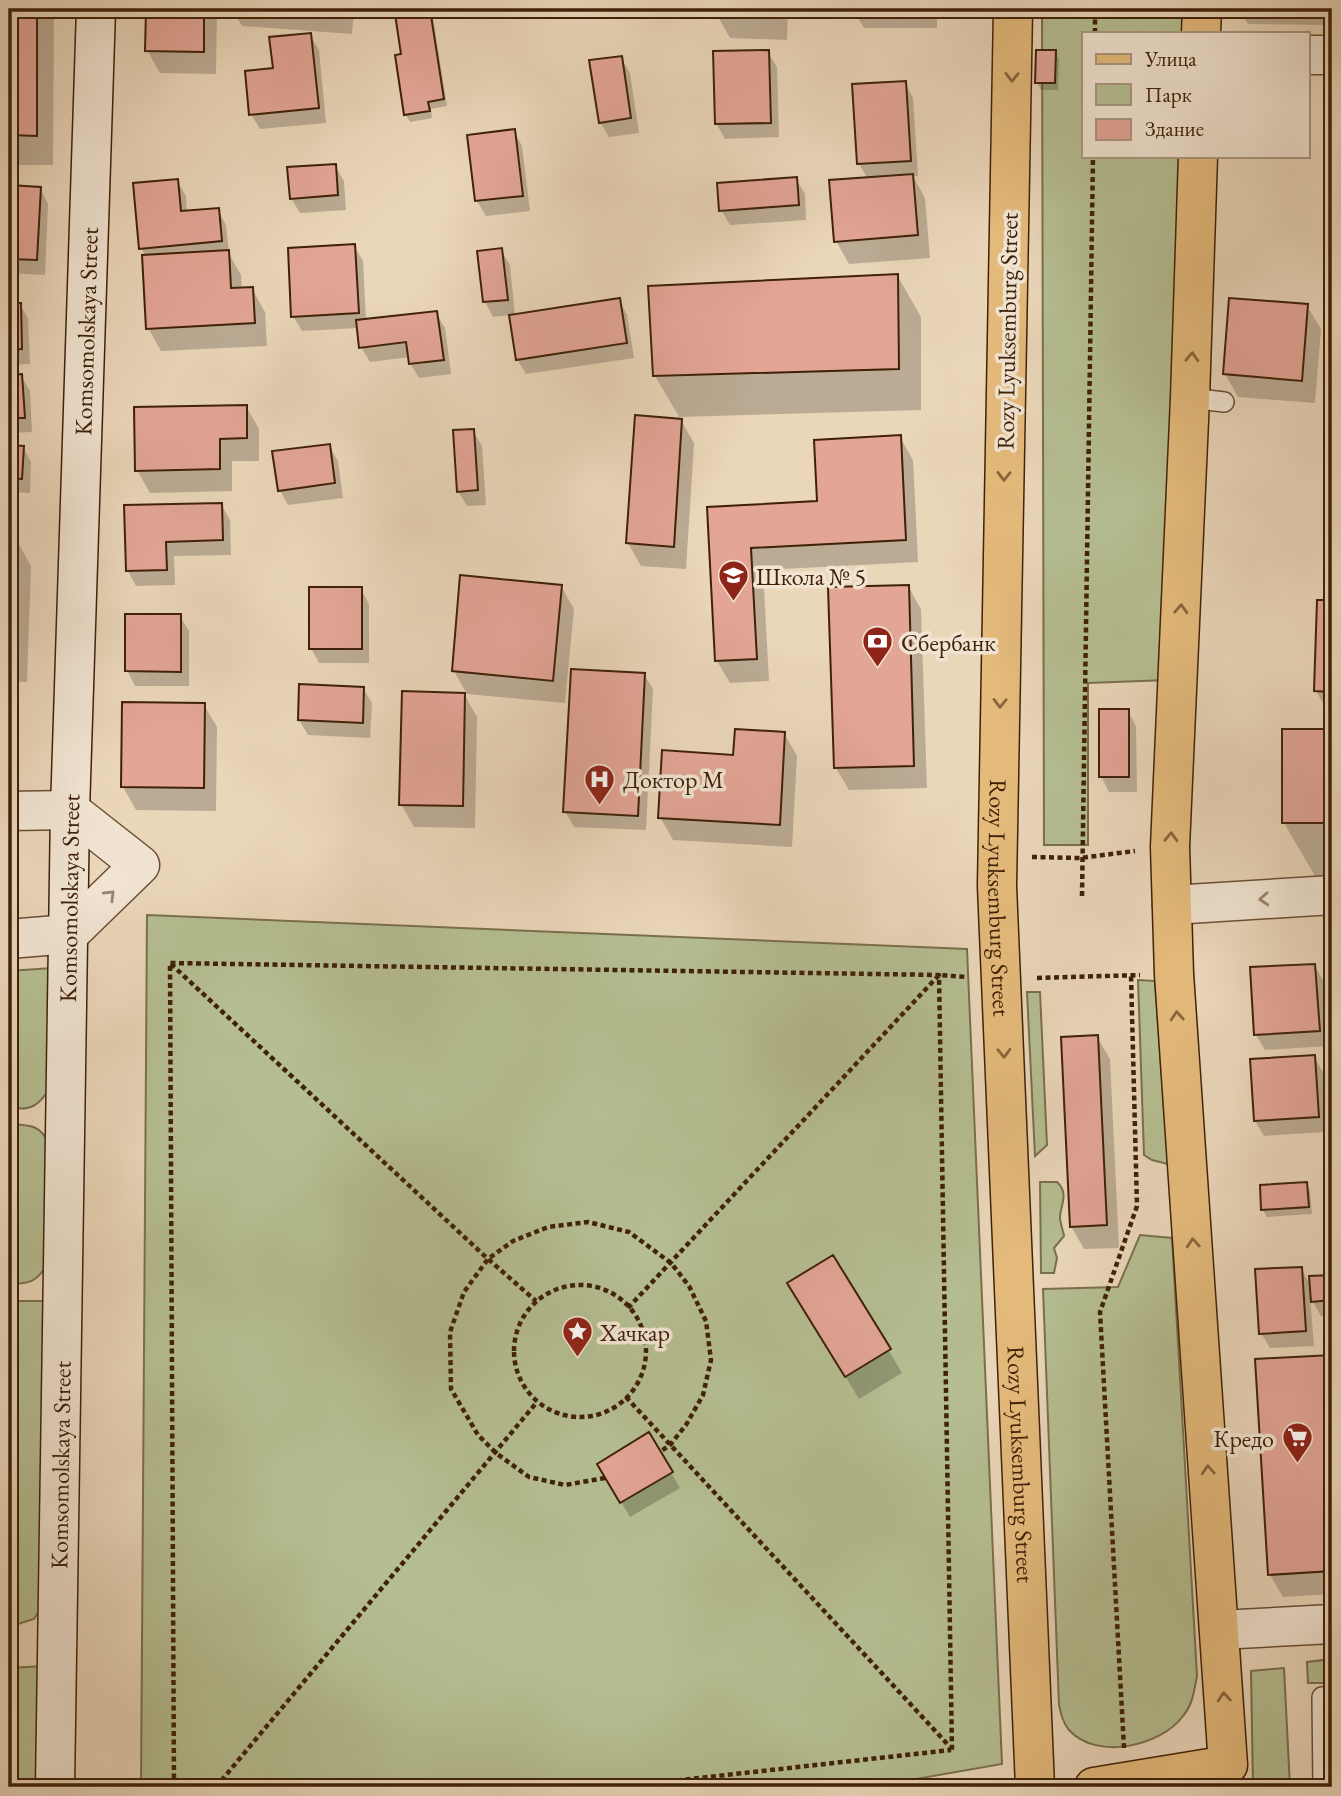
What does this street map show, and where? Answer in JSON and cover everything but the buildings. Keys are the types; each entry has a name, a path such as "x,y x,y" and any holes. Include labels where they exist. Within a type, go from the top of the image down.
{"main road":[{"name":"Komsomolskaya Street","path":"55,1787 70,810 96,9"},
{"name":"Rozy Lyuksemburg Street","path":"1013,9 997,856 1035,1787"},
{"path":"1201,32 1202,9"},
{"path":"1310,55 1332,55"},
{"path":"1110,1785 1229,1776 1174,974 1170,847 1207,400 1198,158"},
{"path":"9,811 70,810 140,864 69,934 9,939"},
{"path":"1172,905 1332,895"},
{"path":"1219,1630 1332,1624"}],"lane":[{"path":"1324,1787 1322,1697 1332,1696"}],"path":[{"path":"1095,9 1095,32"},
{"path":"1082,896 1080,858 1093,158"},
{"path":"997,856 1080,858 1170,847"},
{"path":"170,963 939,975 1001,979 1174,974"},
{"path":"170,963 536,1301"},
{"path":"170,963 174,1787"},
{"path":"628,1308 939,975"},
{"path":"939,975 952,1750"},
{"path":"1110,1785 1100,1312 1137,1206 1131,975"},
{"path":"605,1478 565,1485 529,1476 496,1453 478,1435 452,1389 450,1332 464,1292 488,1259 513,1241 548,1227 588,1222 629,1232 671,1262 689,1286 706,1321 710,1360 703,1395 686,1425 670,1445 661,1451"},
{"path":"578,1285 600,1289 620,1299 628,1308 643,1333 646,1354 642,1374 626,1397 616,1406 597,1415 577,1418 556,1413 537,1402 522,1384 515,1363 514,1340 522,1319 536,1301 556,1289 578,1285"},
{"path":"626,1397 952,1750"},
{"path":"216,1787 537,1402"},
{"path":"618,1787 952,1750"}],"green space":[{"path":"1042,9 1183,9 1183,32 1082,32 1082,158 1180,158 1168,680 1088,683 1088,845 1044,845"},
{"path":"147,915 967,949 1002,1764 870,1787 141,1787"},
{"path":"52,968 51,1086 34,1106 9,1107 9,971"},
{"path":"1138,980 1155,981 1168,1164 1144,1155"},
{"path":"1027,992 1040,992 1047,1145 1035,1156"},
{"path":"9,1124 33,1127 41,1132 49,1143 45,1268 34,1280 15,1284 9,1284"},
{"path":"1040,1182 1057,1182 1063,1190 1060,1217 1064,1236 1054,1248 1057,1258 1054,1273 1041,1273"},
{"path":"1140,1235 1172,1238 1197,1676 1189,1707 1173,1726 1145,1742 1112,1747 1081,1740 1069,1730 1059,1705 1043,1289 1118,1287"},
{"path":"9,1301 50,1301 44,1604 34,1619 12,1626 9,1624"},
{"path":"1332,1659 1332,1683 1308,1683 1307,1662"},
{"path":"44,1666 41,1787 9,1787 9,1668"},
{"path":"1284,1668 1290,1787 1253,1787 1251,1671"}],"place":[{"name":"Школа № 5","path":"733,603"},
{"name":"Сбербанк","path":"878,669"},
{"name":"Доктор М","path":"600,806"},
{"name":"Хачкар","path":"577,1359"},
{"name":"Кредо","path":"1297,1465"}]}
